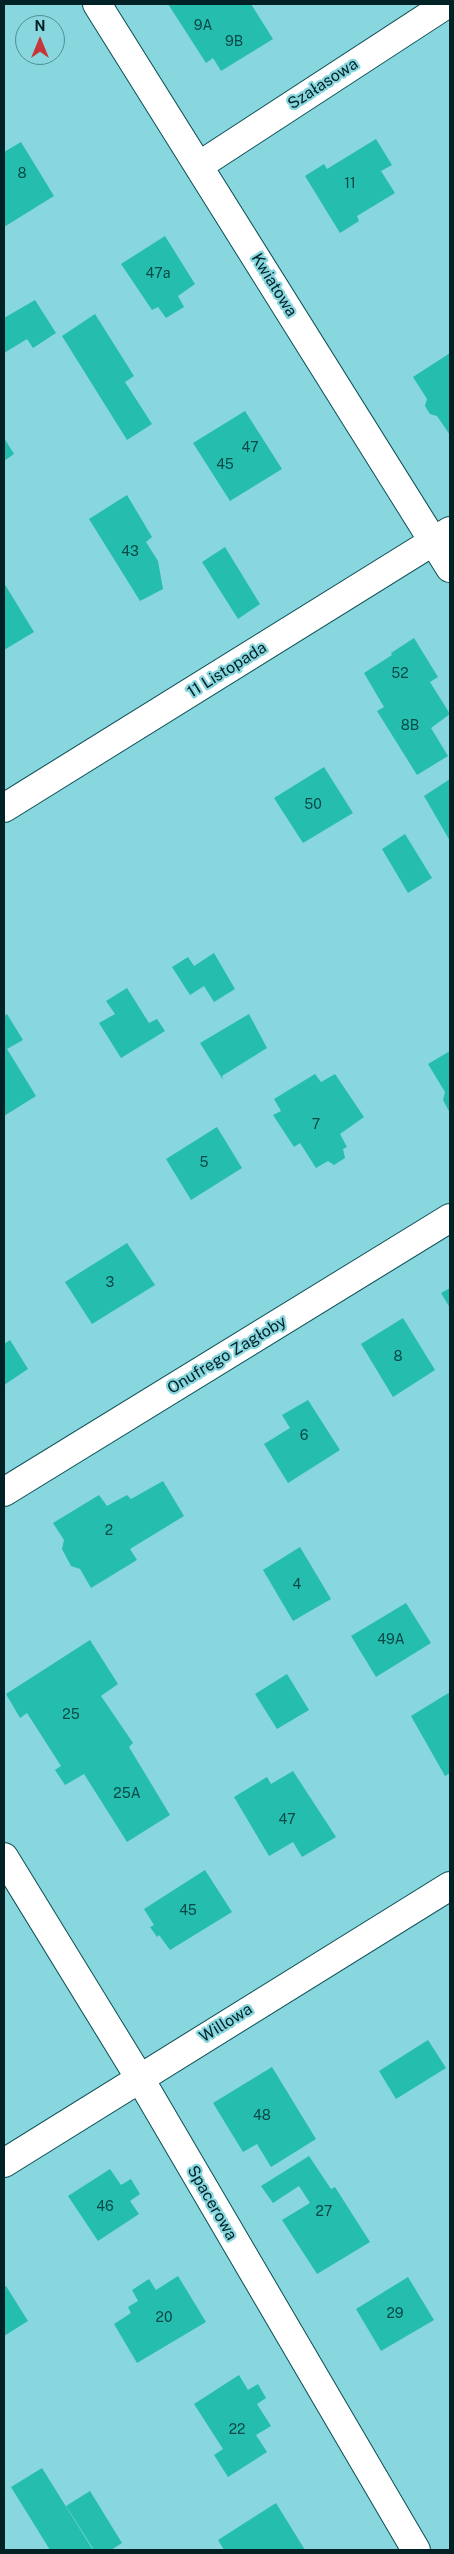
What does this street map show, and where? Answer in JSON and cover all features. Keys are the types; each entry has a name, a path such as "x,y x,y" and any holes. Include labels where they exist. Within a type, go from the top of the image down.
{"street":[{"name":"Kwiatowa","path":"97,4 442,536 450,568"},
{"name":"Szałasowa","path":"200,165 447,4"},
{"name":"11 Listopada","path":"4,808 442,536"},
{"name":"Onufrego Zagłoby","path":"4,1492 450,1218"},
{"name":"Spacerowa","path":"4,1858 139,2077 416,2550"},
{"name":"Willowa","path":"4,2163 139,2077 450,1886"}],"building":[{"path":"168,4 251,4 273,39 221,71 213,58 206,63"},
{"path":"376,139 392,165 381,171 395,193 357,216 359,221 340,233 305,176 324,164 327,169"},
{"path":"21,142 54,196 4,227 4,152"},
{"path":"165,236 195,284 178,296 184,307 166,318 158,307 152,310 121,264"},
{"path":"35,300 56,333 33,348 27,339 4,353 4,318"},
{"path":"95,314 134,376 125,382 152,424 127,440 62,336"},
{"path":"450,353 450,435 437,416 430,414 425,406 427,399 413,377"},
{"path":"245,411 282,469 230,501 193,443"},
{"path":"4,438 14,454 4,461"},
{"path":"127,495 152,537 146,542 158,561 163,589 140,601 89,519"},
{"path":"225,547 260,604 238,619 202,562"},
{"path":"4,583 34,632 4,650"},
{"path":"414,638 438,677 430,682 450,714 431,728 448,756 417,775 377,711 384,707 364,673"},
{"path":"324,767 353,813 303,843 274,798"},
{"path":"450,779 450,841 424,796"},
{"path":"405,834 432,878 408,893 382,849"},
{"path":"214,953 235,989 214,1002 204,986 190,995 172,967 188,957 194,966"},
{"path":"127,988 149,1023 157,1019 165,1031 121,1058 99,1023 115,1014 106,1001"},
{"path":"7,1014 23,1040 7,1049 36,1096 4,1116 4,1016"},
{"path":"249,1014 267,1048 222,1076 223,1080 200,1043"},
{"path":"450,1051 450,1113 443,1100 445,1092 428,1064"},
{"path":"315,1074 321,1082 335,1074 364,1117 340,1134 347,1147 343,1149 345,1158 334,1165 328,1161 316,1168 300,1143 294,1147 273,1115 281,1111 274,1099"},
{"path":"217,1127 242,1168 191,1200 166,1159"},
{"path":"127,1243 155,1285 92,1324 65,1282"},
{"path":"450,1288 450,1308 441,1293"},
{"path":"403,1318 435,1370 393,1397 361,1344"},
{"path":"10,1340 28,1369 4,1385 4,1344"},
{"path":"308,1400 340,1450 288,1483 264,1444 290,1428 282,1415"},
{"path":"163,1481 184,1516 130,1549 137,1560 91,1588 80,1569 71,1566 62,1549 64,1540 53,1523 99,1495 107,1506 127,1495 131,1499"},
{"path":"300,1547 331,1599 293,1621 263,1570"},
{"path":"406,1603 431,1643 376,1677 351,1636"},
{"path":"90,1640 118,1684 101,1696 133,1743 129,1747 170,1815 127,1842 84,1774 65,1785 55,1770 61,1766 27,1713 20,1718 6,1694"},
{"path":"287,1674 309,1710 277,1729 255,1694"},
{"path":"450,1692 450,1773 445,1776 411,1716"},
{"path":"293,1771 336,1837 302,1857 293,1842 269,1856 234,1797 267,1777 271,1784"},
{"path":"205,1870 232,1912 170,1950 159,1935 157,1937 150,1927 154,1925 144,1909"},
{"path":"428,2040 446,2068 396,2099 379,2071"},
{"path":"272,2067 316,2139 271,2167 257,2144 243,2152 213,2103"},
{"path":"309,2156 331,2189 335,2187 370,2242 317,2274 282,2220 310,2203 299,2186 273,2203 261,2186"},
{"path":"110,2169 121,2185 131,2179 140,2194 130,2201 139,2214 98,2241 68,2196"},
{"path":"178,2276 206,2322 137,2363 114,2324 131,2313 128,2307 138,2301 132,2290 149,2279 156,2290"},
{"path":"408,2277 434,2320 381,2351 356,2309"},
{"path":"6,2286 28,2321 4,2336 4,2287"},
{"path":"239,2375 248,2390 258,2384 266,2398 257,2404 271,2426 256,2435 267,2452 228,2477 214,2455 223,2449 194,2404"},
{"path":"42,2468 93,2550 50,2550 11,2487"},
{"path":"90,2491 122,2543 111,2550 94,2550 66,2506"},
{"path":"276,2503 305,2550 224,2550 218,2540"}]}
